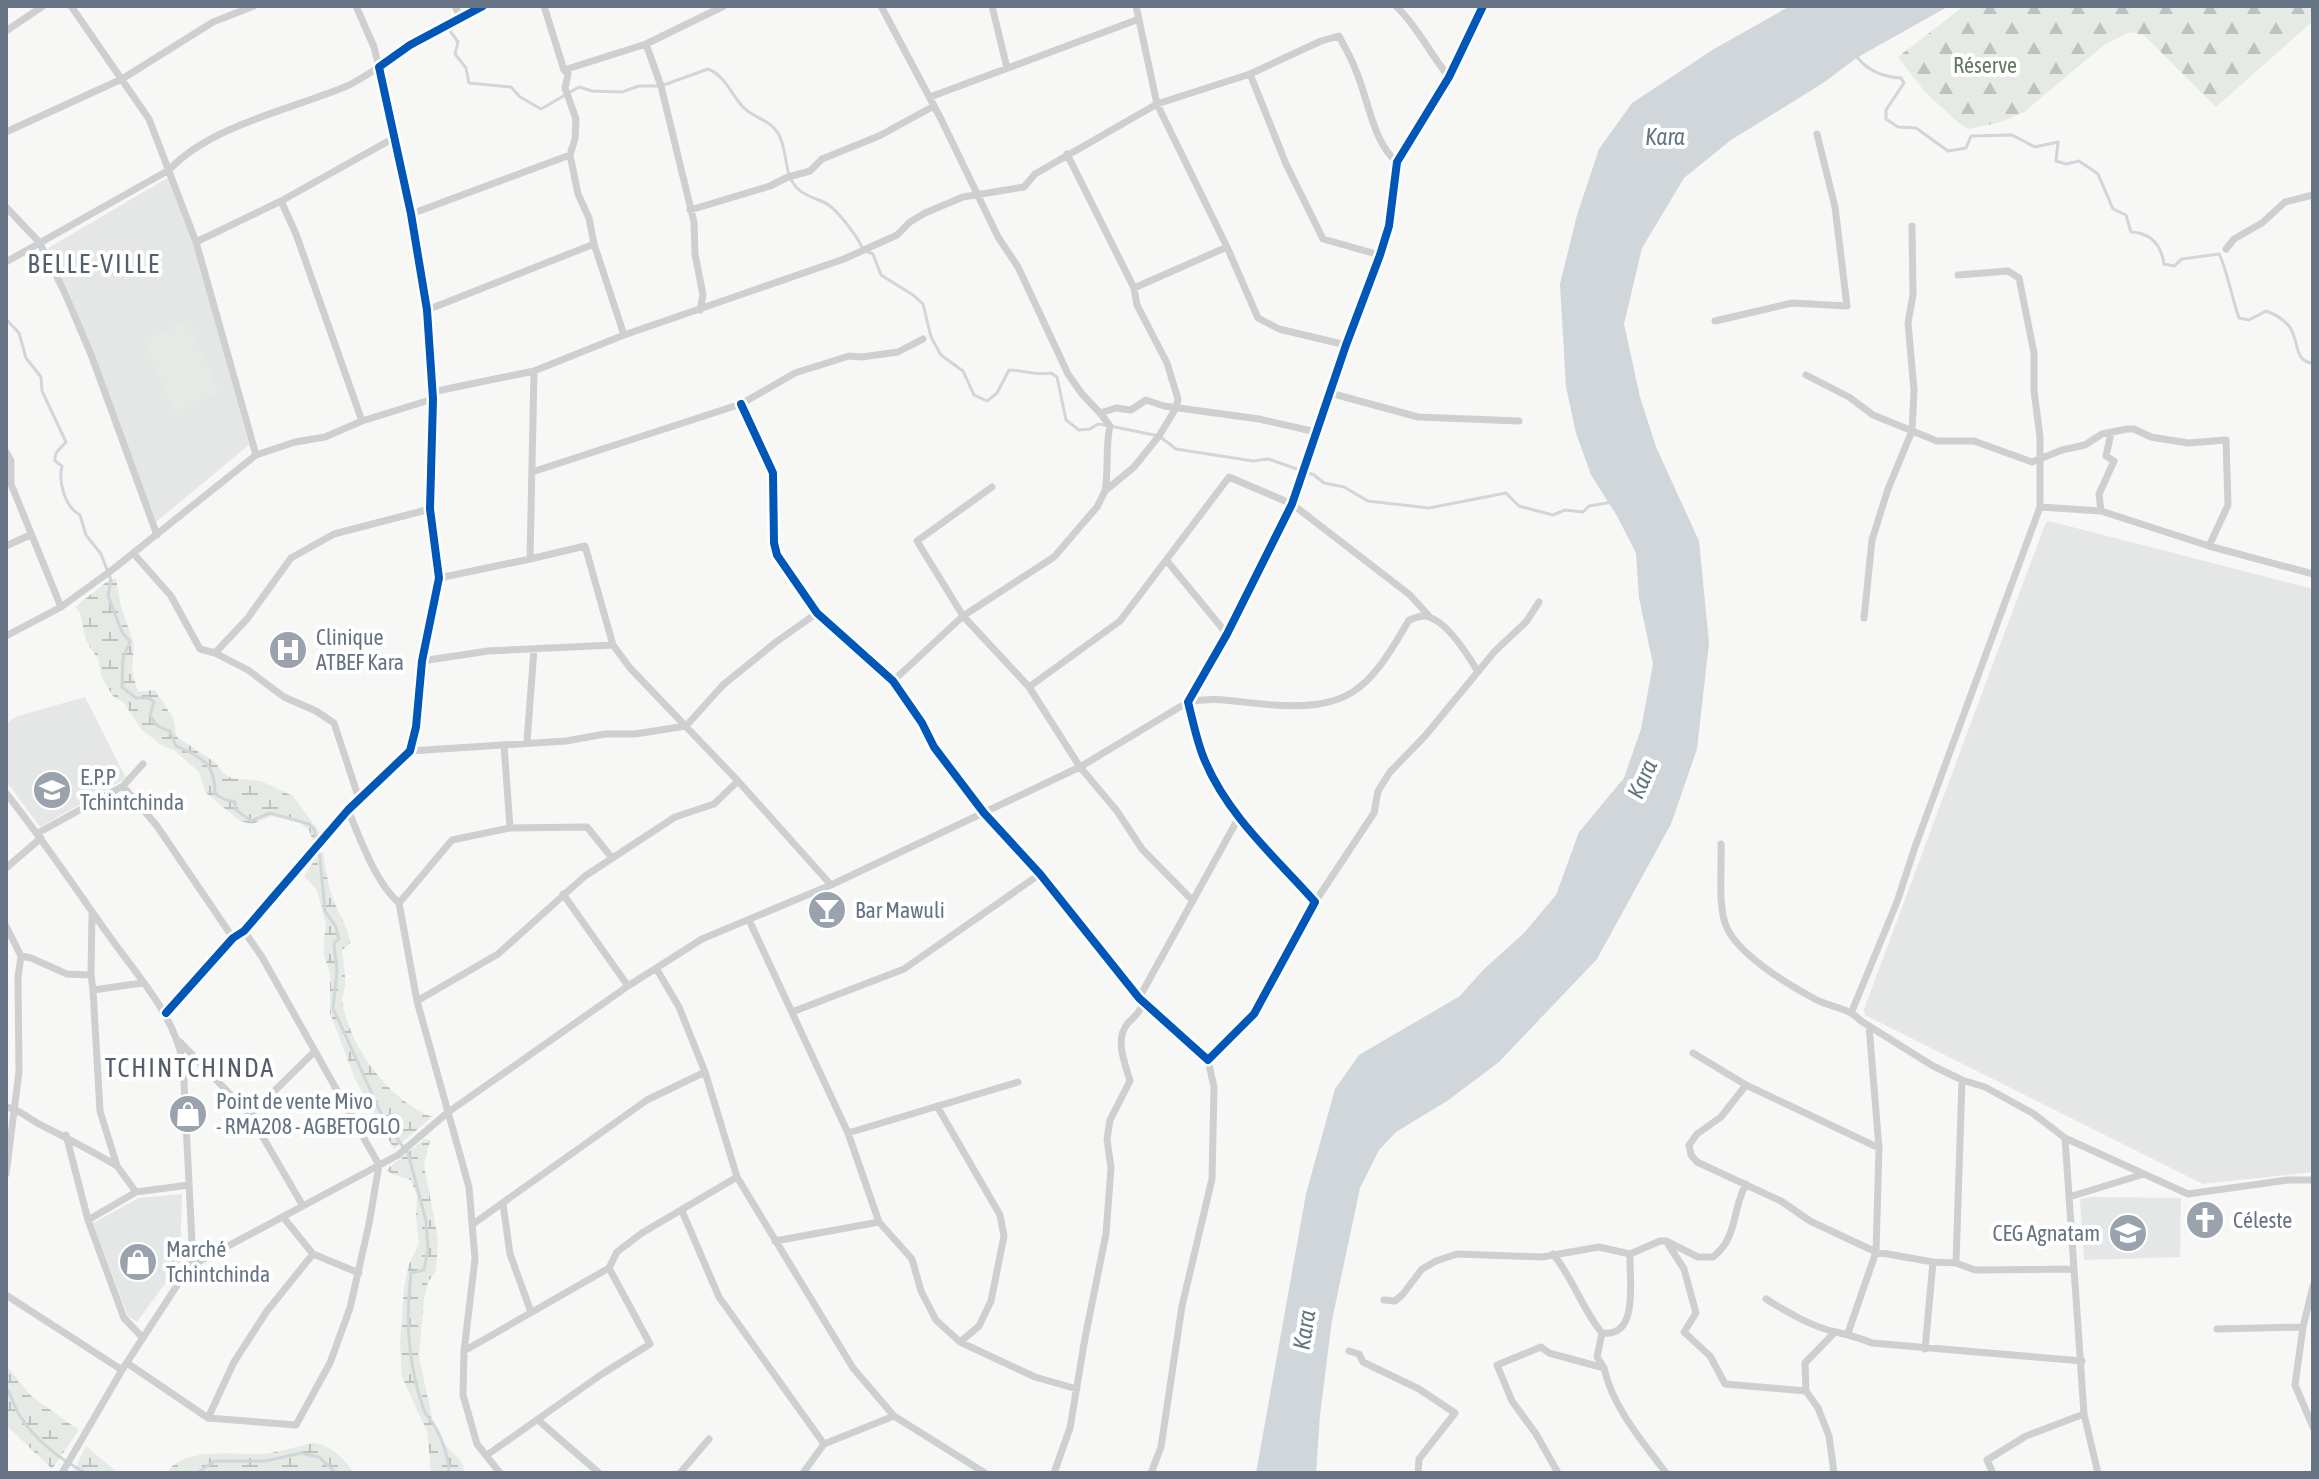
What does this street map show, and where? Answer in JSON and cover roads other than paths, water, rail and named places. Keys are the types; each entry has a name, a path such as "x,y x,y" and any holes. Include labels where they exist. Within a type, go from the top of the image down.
{"street":[{"path":"6,31 43,6"},
{"path":"71,6 149,119 196,242 256,455"},
{"path":"6,132 122,79 213,22 254,6"},
{"path":"166,1013 233,938 244,931 348,810 410,751 416,727 422,661 439,578 430,509 432,396 427,310 411,214 379,67 356,6"},
{"path":"455,6 461,19"},
{"path":"6,262 169,170 185,153 235,128 350,85 410,45 483,6"},
{"path":"544,6 564,70 568,74 565,88 576,119 570,155 578,194 589,218 594,244 624,335"},
{"path":"564,70 646,44 724,6"},
{"path":"881,6 930,97 998,237 1025,281 1068,374 1110,426 1106,444 1108,477 1097,507 1054,557 963,616 893,681"},
{"path":"992,6 1007,68"},
{"path":"1396,6 1426,42 1449,77"},
{"path":"1315,902 1239,817 1205,761 1188,702 1227,634 1292,504 1389,226 1397,162 1449,77 1483,6"},
{"path":"1139,7 1157,104 1258,318 1292,333 1346,345"},
{"path":"930,97 1139,19"},
{"path":"6,636 61,607 134,554 256,455 295,442 325,437 432,396 534,371 624,335 844,259 897,235 925,213 978,193 1024,187 1035,174 1067,154 1157,104 1250,74 1321,41 1339,36 1357,72 1365,106 1377,127 1382,145 1397,162"},
{"path":"646,44 661,86 690,210 703,295 700,310"},
{"path":"1250,74 1286,164 1323,239 1380,255"},
{"path":"690,210 810,171 822,159 879,136 934,106"},
{"path":"1715,321 1792,303 1847,306 1835,207 1817,134"},
{"path":"196,242 281,201 394,138"},
{"path":"1067,154 1134,288 1137,305 1167,363 1178,399 1159,436 1134,467 1105,491"},
{"path":"411,214 570,155"},
{"path":"2226,249 2234,239 2262,223 2285,202 2313,195"},
{"path":"281,201 296,234 362,421"},
{"path":"6,207 39,242 64,291 92,357 157,535"},
{"path":"1864,618 1872,540 1888,489 1912,431 1914,390 1908,323 1913,295 1912,226"},
{"path":"427,310 594,244"},
{"path":"1134,288 1227,247"},
{"path":"1852,1011 1897,902 2040,507 2040,437 2034,391 2034,353 2019,278 2008,271 1958,275"},
{"path":"532,472 741,404 795,373 849,356 898,352 923,339"},
{"path":"530,559 534,371"},
{"path":"1806,375 1849,397 1873,415 1937,441 1974,441 2032,462 2085,445 2102,434 2134,429 2151,437 2188,443 2226,440 2228,505 2209,546"},
{"path":"1330,393 1418,417 1519,421"},
{"path":"1100,413 1116,408 1131,410 1146,400 1316,432"},
{"path":"741,404 773,473 774,543 777,555 817,613 893,681 922,723 934,747 984,813 1040,874 1142,1000 1208,1060 1214,1087 1212,1179 1182,1306 1161,1447 1151,1473"},
{"path":"2101,511 2099,494 2114,461 2106,456 2111,433"},
{"path":"6,452 11,461 11,484 61,607"},
{"path":"1029,687 1120,621 1229,477 1292,504 1410,595 1462,646 1478,672"},
{"path":"992,487 917,541 963,616 1029,687 1080,767 1117,811 1142,849 1193,901"},
{"path":"2040,507 2101,511 2209,546 2313,574"},
{"path":"215,653 247,619 291,558 334,534 430,509"},
{"path":"6,546 30,535"},
{"path":"439,578 585,546 613,645 630,668 738,781 831,885"},
{"path":"134,554 171,596 200,649 248,670 284,697 303,704 334,723 359,799"},
{"path":"1167,561 1227,634"},
{"path":"1208,1060 1254,1014 1315,902 1374,813 1378,791 1390,772 1425,736 1495,651 1526,622 1539,602"},
{"path":"410,751 566,741 686,726 723,685 817,613"},
{"path":"189,1267 398,1155 447,1113 628,986 702,939 831,885 1080,767 1188,702 1207,697 1263,704 1326,704 1352,695 1364,686 1409,620 1429,616"},
{"path":"422,661 488,651 613,645"},
{"path":"527,742 534,649"},
{"path":"504,745 510,828"},
{"path":"6,868 40,836 123,786 143,764"},
{"path":"417,1001 498,954 563,894 612,858 675,817 714,804 738,781"},
{"path":"123,786 157,826 233,938"},
{"path":"6,793 166,1013 179,1041 183,1063 192,1243 189,1267 62,1473"},
{"path":"348,810 365,850 391,896 399,903 417,1001 469,1187 475,1259 464,1351 463,1395 477,1444 500,1473"},
{"path":"1054,1473 1070,1428 1106,1234 1111,1168 1107,1139 1110,1120 1130,1081 1120,1046 1125,1026 1140,1013 1142,1000 1239,817"},
{"path":"399,903 452,840 510,828 587,827 612,858"},
{"path":"1721,844 1724,922 1731,937 1752,957 1815,1000 1852,1011 1869,1026 1933,1066 1985,1087 2034,1114 2065,1138 2188,1194 2288,1180 2313,1180"},
{"path":"792,1012 904,969 1040,874"},
{"path":"563,894 628,986"},
{"path":"92,911 91,975 100,1111 117,1166 136,1192"},
{"path":"749,920 848,1133 879,1222 912,1259 921,1291 936,1320 960,1342 1035,1377 1077,1389"},
{"path":"6,926 21,956 18,977 19,1072 10,1108 6,1174"},
{"path":"6,1295 208,1418 296,1425 330,1363 350,1308 379,1165 262,957 244,931"},
{"path":"21,956 67,974 91,975"},
{"path":"656,968 679,1007 705,1072 737,1177 853,1368 894,1416 985,1473"},
{"path":"93,990 142,983"},
{"path":"1848,1333 1876,1252 1879,1148 1869,1026"},
{"path":"179,1041 250,1115 303,1206"},
{"path":"250,1115 314,1052"},
{"path":"1693,1053 1746,1085 1879,1148"},
{"path":"473,1224 647,1100 705,1072"},
{"path":"1956,1263 1962,1080"},
{"path":"848,1133 1018,1082"},
{"path":"1746,1085 1721,1117 1697,1134 1689,1145 1691,1155 1697,1162 1781,1201 1810,1221 1876,1252 1956,1263 1975,1270 2074,1269"},
{"path":"937,1106 1000,1215 1004,1236 991,1301 979,1326 960,1342"},
{"path":"10,1108 66,1135 117,1166"},
{"path":"66,1135 88,1220 124,1318 143,1338"},
{"path":"2065,1138 2084,1407 2098,1473"},
{"path":"2069,1197 2145,1174"},
{"path":"464,1351 609,1268 617,1252 642,1233 737,1177"},
{"path":"1384,1300 1395,1301 1422,1269 1457,1254 1542,1257 1599,1247 1630,1254 1666,1241 1688,1254 1713,1257 1729,1240 1746,1184"},
{"path":"88,1220 136,1192 189,1185"},
{"path":"503,1204 512,1264 531,1312"},
{"path":"682,1211 719,1297 824,1444"},
{"path":"283,1217 313,1254 359,1273"},
{"path":"775,1241 879,1222"},
{"path":"1666,1241 1684,1269 1696,1313 1684,1332 1710,1356 1725,1384 1806,1391"},
{"path":"208,1418 234,1362 267,1311 313,1254"},
{"path":"1553,1254 1564,1268 1591,1319 1602,1333 1608,1334 1623,1329 1627,1323 1630,1254"},
{"path":"1925,1349 1933,1262"},
{"path":"487,1455 650,1344 609,1268"},
{"path":"2313,1286 2303,1327 2295,1385 2313,1427"},
{"path":"1766,1299 1791,1314 1872,1343 2082,1361"},
{"path":"2217,1329 2303,1327"},
{"path":"1834,1473 1829,1436 1818,1408 1806,1391 1805,1363 1835,1332"},
{"path":"1602,1333 1597,1357 1607,1381 1631,1425 1666,1473"},
{"path":"1557,1472 1536,1434 1512,1401 1497,1365 1541,1347 1549,1353 1604,1368"},
{"path":"1349,1351 1359,1354 1363,1362 1419,1389 1455,1413 1419,1459 1418,1473"},
{"path":"1993,1473 1987,1460 2084,1407"},
{"path":"803,1473 824,1444 894,1416"},
{"path":"538,1420 599,1473"},
{"path":"680,1473 709,1439"},
{"path":"964,1473 971,1464"}],"water":[{"name":"Kara","path":"1790,6 1949,6 1858,57 1823,83 1731,140 1684,178 1642,248 1624,324 1640,397 1656,447 1699,541 1709,643 1697,749 1671,824 1597,959 1499,1062 1447,1101 1396,1132 1379,1150 1360,1188 1332,1320 1316,1473 1256,1473 1306,1194 1335,1089 1359,1055 1460,996 1524,933 1556,895 1579,832 1624,778 1641,729 1653,664 1639,598 1636,553 1591,475 1576,433 1566,387 1560,284 1577,215 1599,149 1632,103 1714,49"}],"waterway":[{"path":"450,31 458,42 455,54 466,68 469,83 511,87 520,97 541,109 579,87 592,91 622,92 639,86 661,86 708,69 714,72 744,108 778,133 790,176 798,189 834,210 863,250 873,254 881,275 923,304 931,337 941,355 963,371 974,395 987,401 997,393 1009,370 1051,373 1057,377 1066,420 1079,430 1098,424 1159,436 1176,449 1253,461 1268,459 1314,475 1324,483 1344,487 1368,501 1429,508 1506,493 1519,506 1553,515 1565,510 1583,512 1589,506 1613,502"},
{"path":"1857,57 1871,70 1901,78 1904,83 1886,110 1886,119 1898,127 1916,128 1948,151 1966,148 1971,136 2012,135 2035,147 2058,142 2056,161 2066,164 2079,161 2098,174 2113,209 2126,215 2131,232 2154,241 2164,264 2174,266 2182,259 2219,254 2239,318 2249,320 2266,311 2279,317 2292,332 2302,359 2313,363"},
{"path":"6,319 19,333 26,358 41,377 42,391 66,442 55,458 62,466 64,494 70,506 80,515 86,535 101,554 111,580 108,596 122,632 130,642 123,658 122,687 136,698 149,698 154,702 150,715 154,721 170,731 176,746 206,763 213,775 215,794 235,802 235,809 251,821 270,813 309,824 314,829 325,911 336,927 339,939 334,943 337,971 333,1008 378,1107 390,1130 408,1153 426,1221 428,1249 424,1270 411,1273 409,1342 419,1393 425,1412 442,1442 449,1473"},
{"path":"6,1388 18,1413 41,1442 86,1473"},
{"path":"197,1473 215,1461 266,1461 301,1453 319,1457 336,1473"}],"place":[{"name":"Clinique ATBEF Kara","path":"288,650"},
{"name":"E.P.P Tchintchinda","path":"52,790"},
{"name":"Bar Mawuli","path":"827,910"},
{"name":"Point de vente Mivo - RMA208 - AGBETOGLO","path":"188,1114"},
{"name":"Céleste","path":"2205,1220"},
{"name":"CEG Agnatam","path":"2128,1233"},
{"name":"Marché Tchintchinda","path":"138,1262"}],"district":[{"name":"BELLE-VILLE","path":"94,264"},
{"name":"TCHINTCHINDA","path":"190,1068"}],"park label":[{"name":"Réserve","path":"1985,65"}]}
